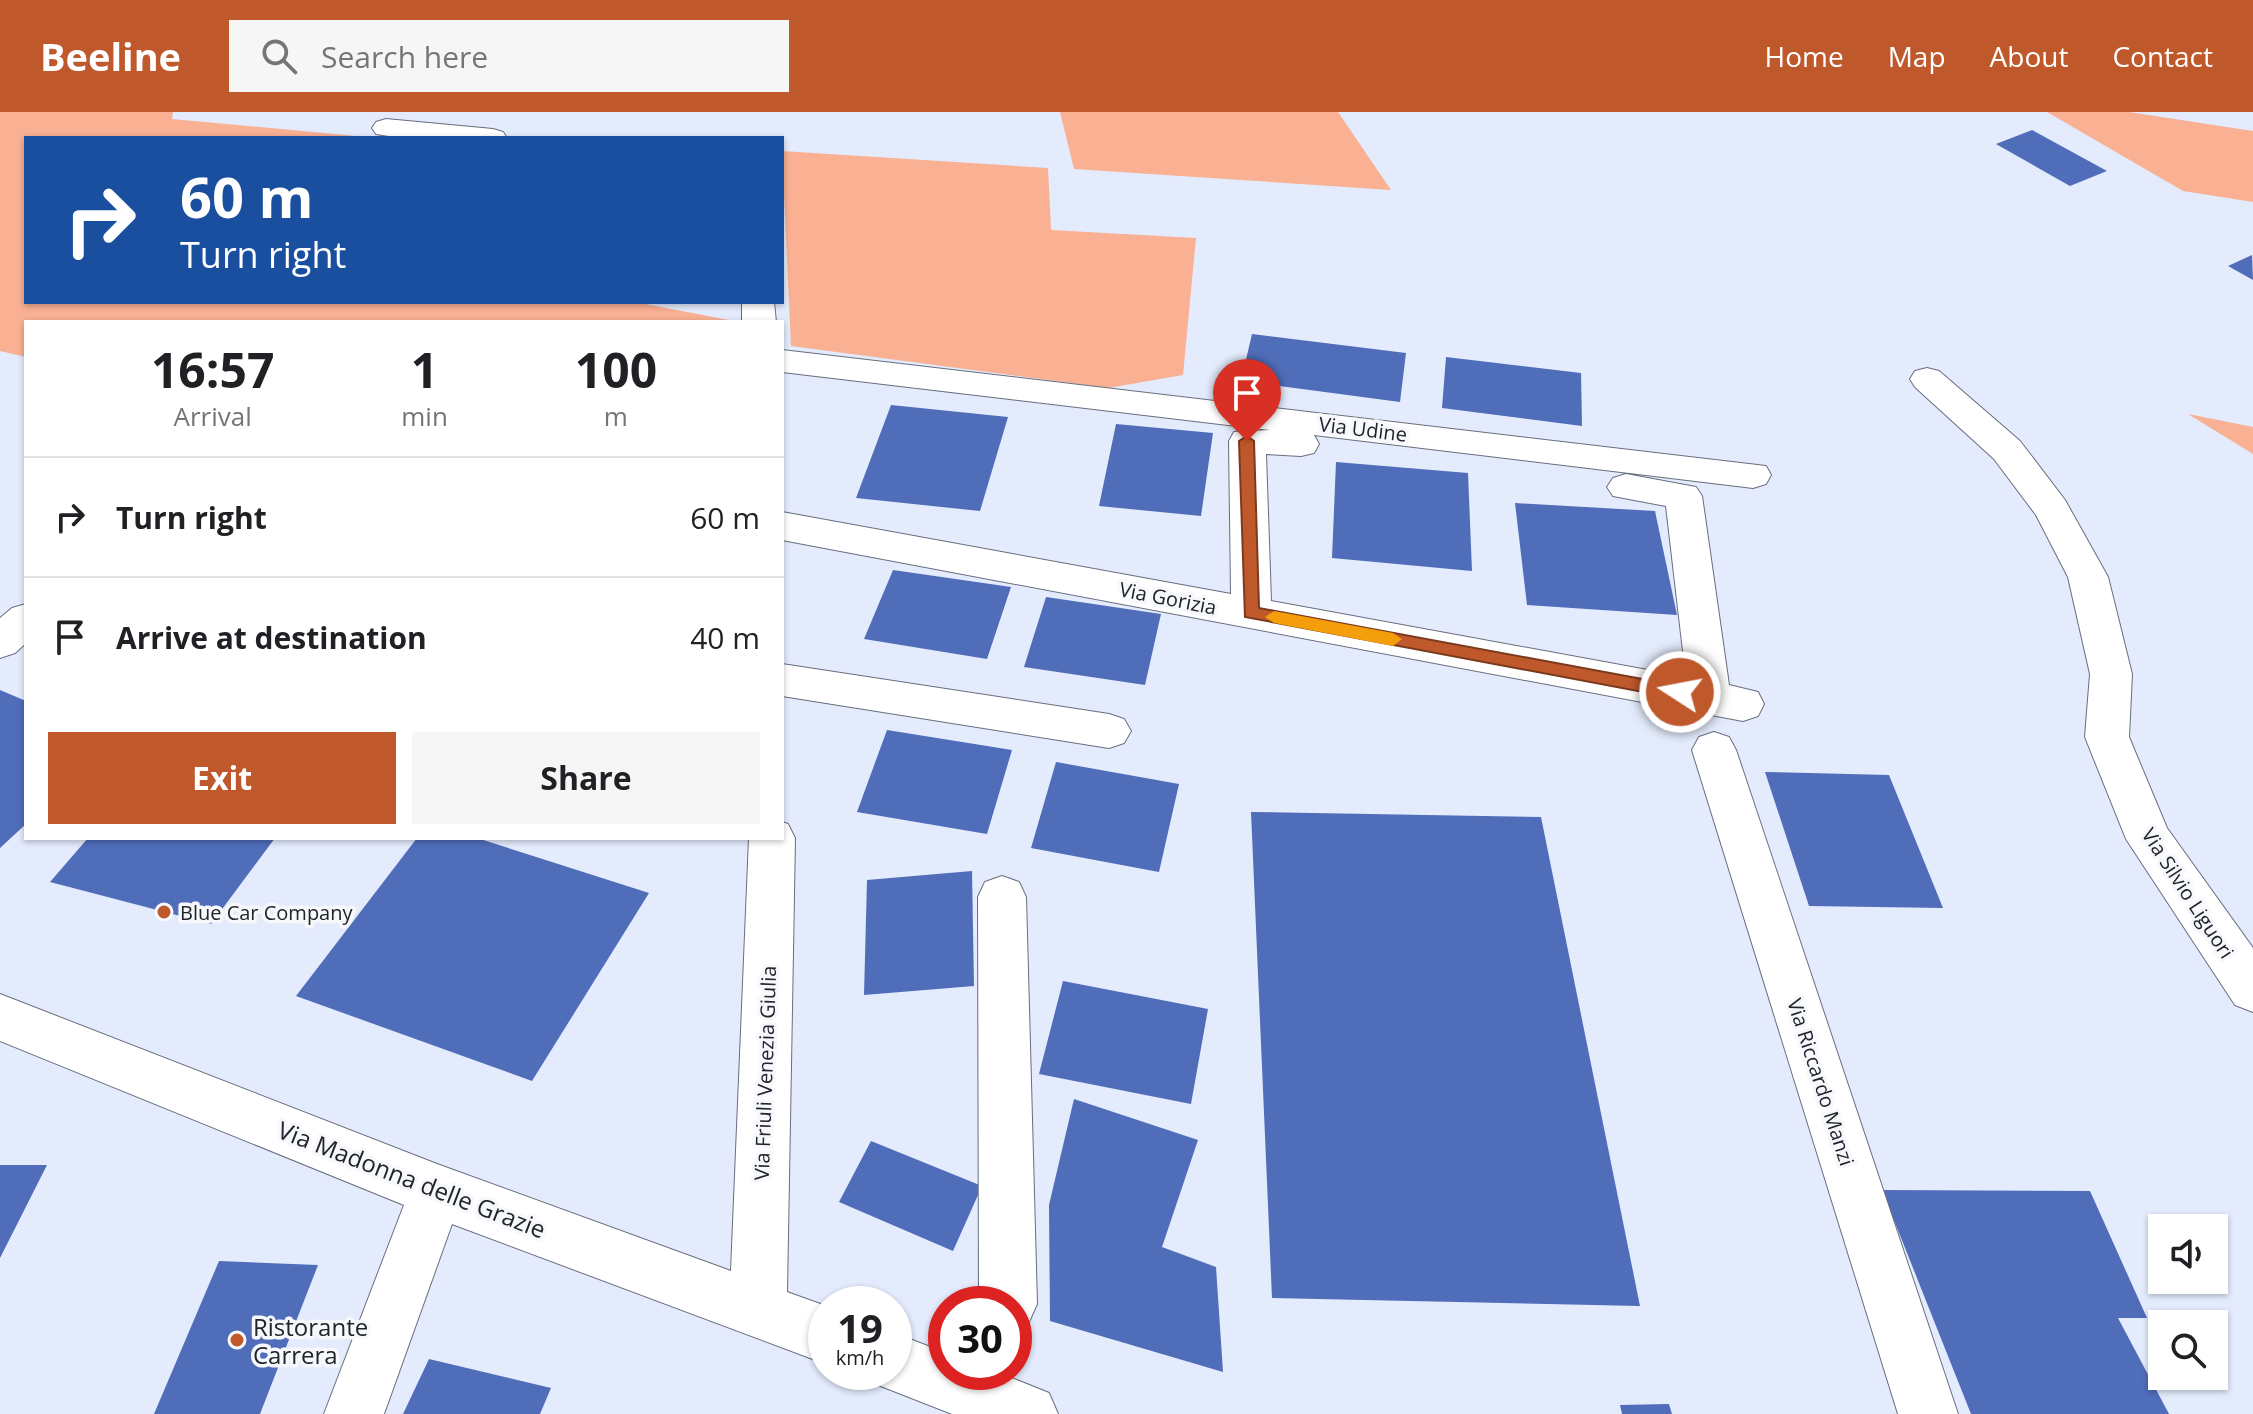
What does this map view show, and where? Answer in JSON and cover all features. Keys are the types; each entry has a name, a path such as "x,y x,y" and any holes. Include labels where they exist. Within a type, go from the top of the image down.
{"street":[{"path":"386,128 442,136"},
{"name":"Via Udine","path":"784,361 1753,475"},
{"name":"Via Silvio Liguori","path":"1927,379 2007,450 2052,509 2088,577 2111,674 2107,737 2149,839 2253,989"},
{"path":"1251,613 1247,441 1334,446"},
{"name":"Via Gorizia","path":"784,526 1727,701 1683,496 1562,476"},
{"path":"0,642 24,621"},
{"path":"784,680 1109,731"},
{"name":"Via Riccardo Manzi","path":"1714,750 1928,1414"},
{"name":"Via Friuli Venezia Giulia","path":"758,1308 772,840"},
{"path":"1002,897 1008,1286"},
{"name":"Via Madonna delle Grazie","path":"0,1017 437,1191 808,1328"},
{"path":"354,1414 437,1191"},
{"path":"912,1367 1016,1398"}],"shaded area":[{"path":"0,112 173,112 172,119 355,136 24,136 24,304 645,304 729,320 24,320 24,357 0,351"},
{"path":"1060,112 1338,112 1391,190 1074,169"},
{"path":"2047,112 2129,112 2253,131 2253,202 2183,191"},
{"path":"784,151 1048,168 1051,230 1196,238 1183,375 1108,388 791,346"},
{"path":"2188,414 2253,427 2253,454"}],"building":[{"path":"2032,130 2107,171 2070,186 1996,144"},
{"path":"2252,255 2253,280 2228,266"},
{"path":"1252,334 1406,353 1400,402 1241,381"},
{"path":"1446,357 1581,373 1582,426 1442,408"},
{"path":"891,405 1008,417 980,511 856,498"},
{"path":"1116,424 1213,433 1201,516 1099,506"},
{"path":"1336,462 1468,473 1472,571 1332,558"},
{"path":"1515,503 1655,511 1677,615 1527,605"},
{"path":"893,570 1011,587 987,659 864,639"},
{"path":"1046,597 1161,614 1145,685 1024,667"},
{"path":"0,690 24,700 24,826 0,848"},
{"path":"887,730 1012,750 987,834 857,812"},
{"path":"1056,762 1179,784 1159,872 1031,848"},
{"path":"1765,772 1889,775 1943,908 1809,906"},
{"path":"1251,812 1541,817 1640,1306 1272,1298"},
{"path":"86,840 274,840 211,924 50,882"},
{"path":"415,840 483,840 649,893 532,1081 296,996"},
{"path":"972,871 974,986 864,995 867,880"},
{"path":"1063,981 1208,1009 1191,1104 1039,1074"},
{"path":"1074,1099 1198,1140 1162,1247 1216,1267 1223,1372 1050,1321 1049,1205"},
{"path":"871,1141 982,1186 953,1251 839,1202"},
{"path":"0,1165 47,1165 0,1258"},
{"path":"1882,1190 2090,1191 2147,1318 2118,1318 2148,1374 2148,1390 2156,1390 2169,1414 1971,1414"},
{"name":"Ristorante Carrera","path":"219,1261 318,1265 260,1414 154,1414"},
{"path":"429,1359 551,1388 540,1414 403,1414"},
{"path":"1669,1404 1672,1414 1622,1414 1620,1405"}],"slow traffic":[{"path":"1274,617 1393,639"}],"place":[{"name":"Blue Car Company","path":"164,912"},
{"name":"Ristorante Carrera","path":"237,1340"}],"route":[{"path":"1247,441 1251,613 1680,692"}]}
